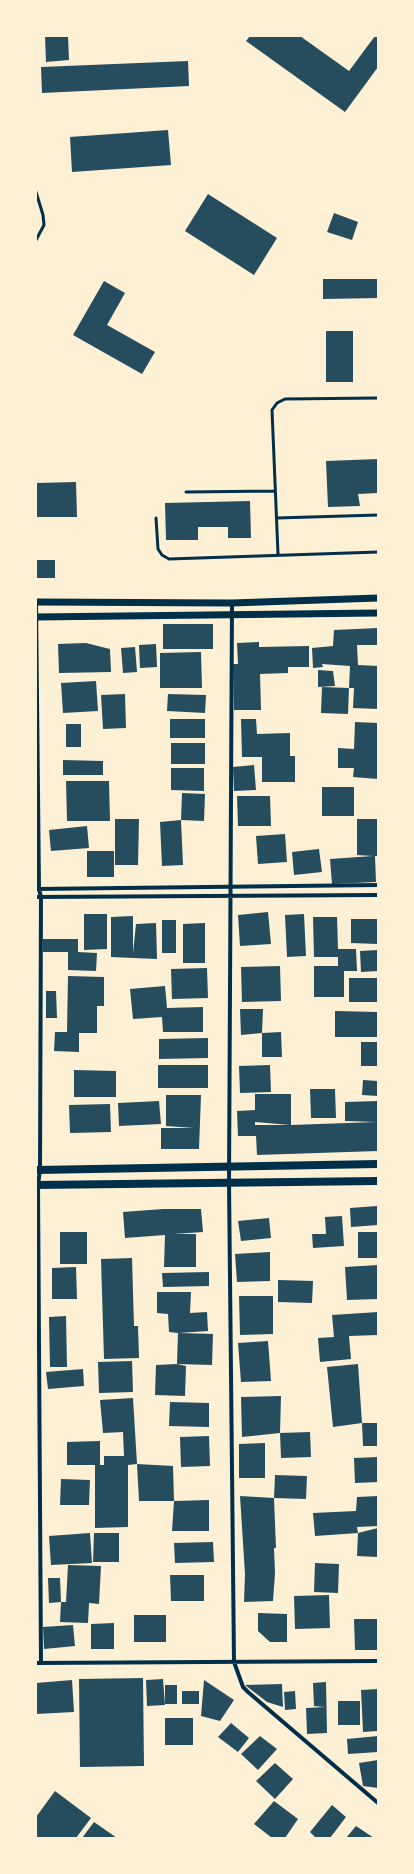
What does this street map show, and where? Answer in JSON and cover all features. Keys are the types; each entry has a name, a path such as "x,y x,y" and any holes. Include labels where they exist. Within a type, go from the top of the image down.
{"main road":[{"path":"38,1170 378,1164"},
{"path":"37,1185 229,1182 378,1182"}],"street":[{"path":"378,598 232,603 36,602 38,889 38,1663 378,1661"},
{"path":"232,603 229,1182 234,1662 243,1687 248,1692 378,1803"},
{"path":"36,617 232,614 378,614"},
{"path":"38,889 378,885"},
{"path":"38,897 231,898 378,895"}],"lane":[{"path":"36,192 43,215 44,225 36,240"},
{"path":"278,554 272,410 277,403 285,399 378,398"},
{"path":"186,492 275,491"},
{"path":"277,518 378,515"},
{"path":"156,518 158,549 162,555 169,559 278,554 378,552"}],"building":[{"path":"45,36 68,36 69,60 46,62"},
{"path":"250,36 300,36 349,71 375,36 378,36 378,67 345,112 246,41"},
{"path":"188,61 189,86 42,93 41,67"},
{"path":"168,130 171,165 72,172 70,137"},
{"path":"208,194 277,238 254,275 185,231"},
{"path":"334,213 358,222 352,240 327,232"},
{"path":"323,279 378,279 378,298 323,299"},
{"path":"104,281 125,293 107,325 155,352 142,374 73,335"},
{"path":"326,331 353,331 353,382 326,382"},
{"path":"378,459 378,493 358,494 360,506 328,507 326,461"},
{"path":"76,482 77,517 36,517 36,483"},
{"path":"250,501 251,538 228,538 228,527 198,527 198,540 166,540 165,503"},
{"path":"36,560 55,560 55,578 36,578"},
{"path":"163,624 213,624 213,649 163,649"},
{"path":"378,628 378,645 357,645 358,665 378,666 378,709 353,708 354,688 349,688 350,666 322,664 323,667 313,668 312,648 333,646 334,630"},
{"path":"259,642 259,647 309,646 309,667 288,667 288,673 260,674 261,710 234,710 233,664 238,664 237,643"},
{"path":"86,643 110,649 111,672 59,673 58,644"},
{"path":"156,644 157,667 140,668 139,645"},
{"path":"135,647 137,672 123,673 121,648"},
{"path":"201,652 202,688 160,688 160,653"},
{"path":"318,670 333,671 335,686 318,687"},
{"path":"96,681 98,711 63,713 61,683"},
{"path":"322,687 349,688 348,714 321,713"},
{"path":"125,694 126,728 103,729 101,695"},
{"path":"168,694 206,695 205,713 167,711"},
{"path":"170,719 205,719 205,738 170,738"},
{"path":"241,719 256,719 257,734 290,733 290,756 295,756 295,782 262,782 262,757 242,757"},
{"path":"355,722 378,723 378,779 353,777 354,768 338,768 338,748 354,749"},
{"path":"66,724 81,724 81,747 66,747"},
{"path":"171,743 205,743 205,764 171,764"},
{"path":"63,760 103,761 103,775 63,775"},
{"path":"254,765 256,790 234,791 233,767"},
{"path":"171,768 204,768 204,791 171,790"},
{"path":"66,781 109,781 110,821 67,821"},
{"path":"322,787 354,787 354,816 322,816"},
{"path":"182,793 205,794 204,821 181,820"},
{"path":"237,796 270,796 271,826 238,826"},
{"path":"115,819 139,819 138,865 115,865"},
{"path":"357,819 378,819 378,856 375,856 376,882 332,884 330,859 373,856 357,855"},
{"path":"181,820 183,865 162,866 160,822"},
{"path":"87,826 89,848 51,851 49,830"},
{"path":"285,834 287,862 258,864 256,836"},
{"path":"319,849 322,872 294,875 292,852"},
{"path":"87,851 114,851 114,877 87,877"},
{"path":"268,912 271,944 240,946 238,915"},
{"path":"84,914 107,914 107,949 84,950"},
{"path":"304,914 306,956 287,957 285,915"},
{"path":"133,916 133,953 136,924 156,923 157,959 111,957 111,917"},
{"path":"313,917 337,917 338,949 356,949 357,971 344,971 344,997 314,997 314,966 338,966 338,957 314,957"},
{"path":"351,919 378,919 378,944 351,943"},
{"path":"162,920 176,920 176,953 162,953"},
{"path":"205,923 205,963 183,963 183,924"},
{"path":"43,939 78,939 78,952 97,953 96,971 68,970 68,952 43,952"},
{"path":"378,950 378,971 361,972 360,951"},
{"path":"280,966 281,1001 242,1002 241,967"},
{"path":"207,968 208,998 172,999 171,969"},
{"path":"68,976 104,977 104,1006 97,1006 97,1033 79,1033 79,1052 54,1051 55,1032 67,1032"},
{"path":"349,978 378,978 378,1002 349,1002"},
{"path":"165,986 167,1008 203,1007 203,1032 163,1032 162,1017 133,1019 130,989"},
{"path":"46,991 56,991 57,1018 46,1018"},
{"path":"240,1009 263,1009 262,1033 241,1035"},
{"path":"335,1011 378,1012 378,1037 335,1037"},
{"path":"281,1032 282,1057 262,1057 262,1033"},
{"path":"208,1038 208,1058 159,1059 159,1039"},
{"path":"361,1042 378,1042 378,1066 361,1066"},
{"path":"158,1065 208,1065 208,1088 158,1088"},
{"path":"270,1065 271,1092 240,1093 239,1066"},
{"path":"74,1070 116,1071 116,1097 74,1097"},
{"path":"363,1080 378,1081 378,1096 362,1095"},
{"path":"310,1089 335,1089 336,1118 311,1118"},
{"path":"255,1094 291,1094 291,1125 376,1122 345,1121 345,1102 378,1101 378,1151 257,1155 256,1136 238,1136 237,1111 255,1110","holes":["255,1122 290,1125 255,1125"]},
{"path":"166,1095 201,1095 199,1149 161,1149 161,1128 194,1128 166,1126"},
{"path":"159,1101 161,1124 119,1126 118,1103"},
{"path":"110,1104 111,1132 70,1133 69,1105"},
{"path":"377,1206 378,1225 351,1227 350,1208"},
{"path":"163,1209 201,1209 203,1232 174,1234 196,1234 196,1267 164,1267 165,1235 125,1238 123,1212"},
{"path":"342,1216 344,1246 313,1248 312,1234 326,1234 325,1217"},
{"path":"269,1218 271,1238 241,1241 238,1221"},
{"path":"60,1232 87,1232 87,1264 60,1264"},
{"path":"358,1232 378,1232 378,1258 358,1258"},
{"path":"270,1252 270,1281 237,1282 235,1254"},
{"path":"132,1258 134,1326 138,1326 139,1358 104,1359 101,1259"},
{"path":"378,1265 378,1299 347,1300 345,1267"},
{"path":"76,1267 77,1299 52,1299 52,1268"},
{"path":"209,1272 209,1286 163,1287 162,1273"},
{"path":"278,1280 313,1281 312,1303 278,1302"},
{"path":"157,1292 191,1292 190,1313 207,1312 208,1331 179,1333 213,1334 212,1365 177,1364 178,1333 169,1332 168,1314 157,1313"},
{"path":"239,1296 273,1296 273,1334 240,1335"},
{"path":"378,1312 378,1335 349,1336 351,1359 320,1362 318,1338 334,1337 332,1315"},
{"path":"66,1316 67,1367 50,1367 49,1317"},
{"path":"268,1341 271,1381 241,1382 238,1343"},
{"path":"132,1361 133,1392 99,1393 98,1362"},
{"path":"177,1364 186,1366 185,1396 155,1395 156,1365"},
{"path":"358,1364 362,1423 333,1427 327,1367"},
{"path":"83,1369 84,1386 48,1389 46,1372"},
{"path":"281,1396 280,1433 242,1437 241,1397"},
{"path":"133,1398 137,1464 128,1465 128,1527 95,1528 95,1465 67,1465 67,1442 100,1441 100,1465 104,1465 104,1456 124,1456 123,1432 103,1433 100,1400"},
{"path":"170,1402 209,1403 209,1427 169,1426"},
{"path":"362,1423 378,1423 378,1446 363,1446"},
{"path":"310,1432 311,1457 281,1458 280,1433"},
{"path":"209,1436 210,1466 181,1467 180,1437"},
{"path":"265,1443 265,1478 239,1478 239,1444"},
{"path":"378,1457 378,1482 355,1483 354,1458"},
{"path":"137,1464 173,1466 174,1501 139,1501"},
{"path":"275,1475 307,1476 306,1499 274,1498"},
{"path":"61,1479 90,1480 89,1505 60,1505"},
{"path":"240,1496 274,1498 276,1548 274,1548 275,1573 273,1601 244,1602 245,1574"},
{"path":"378,1496 378,1526 357,1527 358,1533 315,1536 313,1513 356,1511 357,1497"},
{"path":"209,1500 209,1531 172,1531 174,1501"},
{"path":"378,1528 378,1557 357,1556 358,1533"},
{"path":"90,1533 92,1563 51,1565 49,1536"},
{"path":"94,1533 119,1533 119,1562 93,1562"},
{"path":"213,1542 214,1562 175,1563 174,1543"},
{"path":"315,1563 339,1564 338,1593 314,1592"},
{"path":"68,1565 101,1566 99,1604 89,1603 88,1623 60,1622 61,1602 66,1602"},
{"path":"170,1575 204,1575 204,1601 171,1601"},
{"path":"48,1578 60,1578 61,1602 49,1603"},
{"path":"329,1595 330,1628 295,1629 294,1596"},
{"path":"258,1613 287,1614 287,1642 270,1642 258,1631"},
{"path":"134,1615 166,1615 166,1642 134,1642"},
{"path":"354,1619 378,1619 378,1650 355,1650"},
{"path":"114,1623 114,1649 91,1649 91,1624"},
{"path":"73,1625 75,1646 44,1649 43,1627"},
{"path":"143,1678 144,1766 80,1767 79,1679"},
{"path":"163,1679 165,1705 147,1706 146,1680"},
{"path":"72,1680 74,1712 36,1714 36,1683"},
{"path":"204,1680 234,1700 220,1721 201,1716"},
{"path":"326,1682 327,1733 307,1734 306,1708 325,1707 314,1706 313,1683"},
{"path":"282,1684 283,1707 267,1702 245,1685"},
{"path":"165,1685 177,1685 177,1704 165,1704"},
{"path":"378,1689 378,1731 363,1732 361,1690"},
{"path":"182,1691 199,1691 199,1704 182,1704"},
{"path":"295,1691 296,1709 285,1710 284,1692"},
{"path":"338,1701 360,1701 360,1725 338,1725"},
{"path":"165,1718 193,1718 193,1745 165,1745"},
{"path":"231,1723 249,1738 238,1752 218,1737"},
{"path":"260,1736 277,1749 258,1770 241,1754"},
{"path":"378,1736 378,1752 348,1754 347,1739"},
{"path":"378,1760 378,1788 363,1786 359,1763"},
{"path":"275,1763 293,1779 275,1799 256,1781"},
{"path":"55,1791 91,1818 76,1838 36,1838 36,1817"},
{"path":"274,1801 298,1819 285,1838 272,1838 254,1824"},
{"path":"332,1805 346,1817 330,1838 316,1838 310,1832"},
{"path":"94,1822 117,1838 82,1838"},
{"path":"356,1826 374,1838 346,1838"}]}
